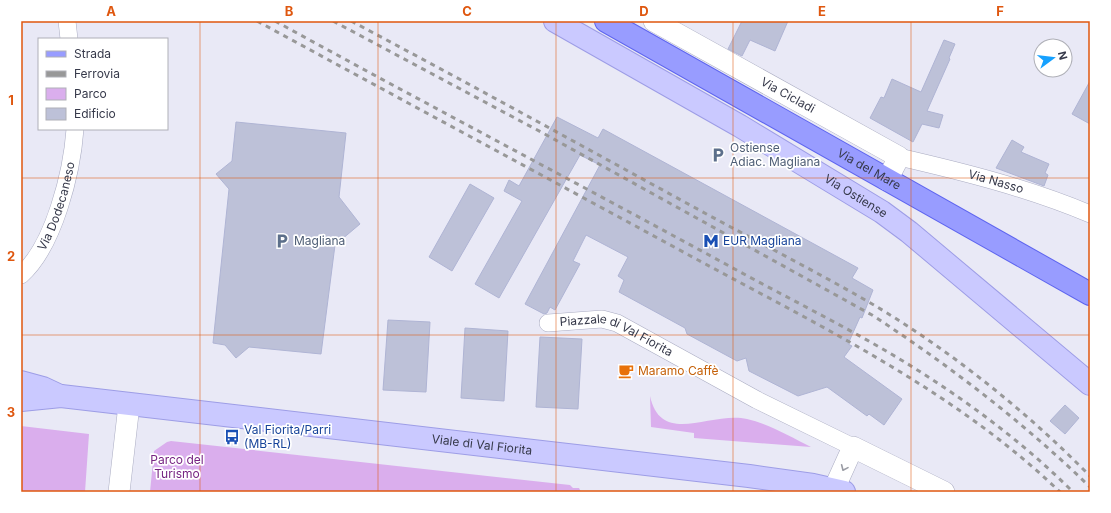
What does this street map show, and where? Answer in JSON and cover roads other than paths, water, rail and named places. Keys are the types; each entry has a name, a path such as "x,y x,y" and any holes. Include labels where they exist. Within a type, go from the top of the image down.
{"main road":[{"name":"Via Ostiense","path":"555,21 740,126 882,212 909,232 1090,384"},
{"name":"Via del Mare","path":"606,21 1090,294"},
{"path":"21,382 43,388 61,396"},
{"path":"21,400 61,396"},
{"name":"Viale di Val Fiorita","path":"61,396 771,478 839,491"}],"street":[{"path":"67,21 69,38"},
{"name":"Via Cicladi","path":"654,21 899,156"},
{"name":"Via Dodecaneso","path":"21,274 39,255 51,228 70,168 75,130"},
{"path":"887,180 899,156"},
{"name":"Via Nasso","path":"899,156 988,178 1048,196 1090,214"},
{"name":"Piazzale di Val Fiorita","path":"548,323 602,319 618,322 757,400 853,447"},
{"path":"119,492 129,405"},
{"path":"853,447 944,492"},
{"name":"Viale di Val Fiorita","path":"839,491 853,447"}],"railway":[{"path":"257,21 793,311 887,364 977,423 1020,456 1060,492"},
{"path":"275,21 896,357 940,384 999,427 1073,492"},
{"path":"333,21 541,132 872,315 930,354 1012,417 1090,487"},
{"path":"351,21 874,305 932,342 987,384 1040,428 1090,476"}],"place":[{"name":"Ostiense Adiac. Magliana","path":"718,155"},
{"name":"Magliana","path":"282,241"},
{"name":"EUR Magliana","path":"711,241"},
{"name":"Maramo Caffè","path":"626,371"},
{"name":"Val Fiorita/Parri (MB-RL)","path":"232,437"}],"park label":[{"name":"Parco del Turismo","path":"177,467"}]}
